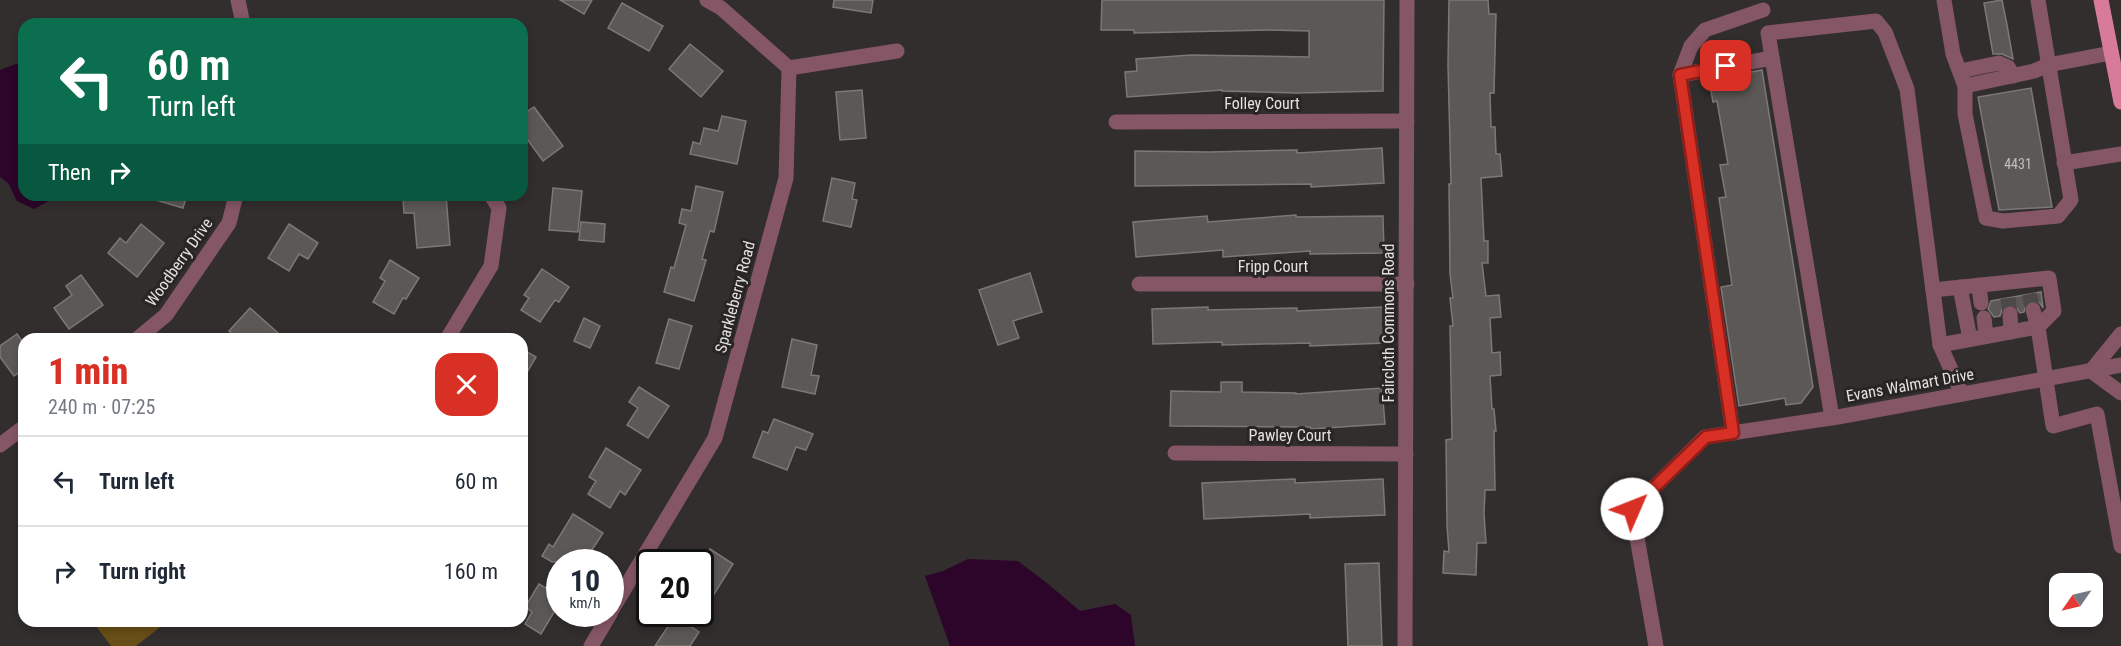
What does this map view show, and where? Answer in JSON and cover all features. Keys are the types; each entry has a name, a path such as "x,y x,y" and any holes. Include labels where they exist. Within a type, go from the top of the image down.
{"main road":[{"path":"2101,0 2121,102"}],"street":[{"path":"237,0 242,18"},
{"path":"707,0 721,8 789,68 897,51"},
{"name":"Faircloth Commons Road","path":"1405,646 1407,0"},
{"path":"1944,0 1953,54 1965,86 1965,114 1986,218 2002,221 2058,216 2072,200 2038,0"},
{"path":"1733,433 1680,75 1691,46 1705,30 1762,5 1832,417"},
{"path":"1768,33 1876,21 1885,32 1907,89 1940,345 1962,394"},
{"path":"1965,86 2034,71 2048,65 2112,53"},
{"path":"1680,75 1772,58"},
{"path":"1960,71 1999,63 2008,67 2013,76"},
{"name":"Sparkleberry Road","path":"624,590 715,438 786,178 789,68"},
{"name":"Folley Court","path":"1116,122 1407,121"},
{"path":"2064,162 2121,154"},
{"name":"Woodberry Drive","path":"144,333 166,315 229,223 234,201"},
{"path":"451,333 491,266 499,208 495,201"},
{"path":"1933,290 2006,282 2027,287 2049,278 2054,311 2038,327 1940,345"},
{"path":"2006,282 2008,298"},
{"name":"Fripp Court","path":"1139,284 1407,284"},
{"path":"1979,285 1981,303"},
{"path":"1960,287 1971,339"},
{"path":"2033,310 2038,327 2053,426 2097,414 2121,546"},
{"path":"2010,314 2011,332"},
{"path":"1984,318 1986,336"},
{"path":"2121,334 2091,371 2121,393"},
{"name":"Evans Walmart Drive","path":"1656,646 1632,509 1706,437 1832,417 2121,365"},
{"path":"0,445 18,432"},
{"name":"Pawley Court","path":"1175,453 1406,454"},
{"name":"Sparkleberry Road","path":"591,646 602,627"}],"shaded area":[{"path":"18,63 18,201 49,201 34,209 17,201 8,183 0,177 0,70"},
{"path":"968,559 1018,561 1080,611 1115,604 1131,615 1135,646 950,646 925,576 943,571"},
{"path":"97,627 160,627 136,646 111,646"}],"building":[{"path":"560,0 592,0 584,14"},
{"path":"834,0 873,0 871,13 833,7"},
{"path":"1102,0 1384,0 1383,91 1297,93 1222,90 1127,97 1125,72 1137,71 1136,59 1191,55 1309,57 1309,31 1134,33 1134,30 1101,30"},
{"path":"1449,0 1488,0 1489,14 1496,14 1494,93 1490,93 1491,127 1495,127 1496,154 1500,154 1502,176 1481,178 1484,241 1488,241 1488,263 1482,263 1486,296 1499,295 1501,317 1490,318 1492,353 1500,352 1501,375 1490,376 1496,431 1494,431 1495,490 1485,490 1486,543 1477,543 1476,575 1443,573 1444,551 1449,552 1446,440 1452,439 1450,326 1453,326 1450,298 1453,298 1450,274"},
{"path":"2002,0 2013,59 2002,54 1993,54 1984,3"},
{"path":"622,3 663,26 649,51 608,28"},
{"path":"690,44 723,71 701,97 669,69"},
{"path":"1762,70 1813,387 1801,403 1786,405 1785,398 1739,406 1721,287 1732,285 1719,198 1726,197 1720,165 1728,164 1717,101 1713,102 1709,80"},
{"path":"2031,88 2052,207 1999,210 1978,97"},
{"path":"862,90 866,138 840,140 836,92"},
{"path":"534,107 563,146 543,161 528,140 528,111"},
{"path":"722,116 746,121 737,164 690,154 693,142 700,144 704,128 718,131"},
{"path":"1382,148 1384,183 1311,187 1311,184 1135,186 1135,151 1297,150 1297,153"},
{"path":"832,178 855,183 852,199 857,200 851,227 823,221"},
{"path":"696,186 723,192 714,232 710,231 702,259 706,260 694,301 664,292 671,267 674,268 686,225 679,223 682,209 691,211"},
{"path":"553,188 582,191 578,232 549,230"},
{"path":"159,201 185,201 183,208"},
{"path":"403,201 446,201 450,245 417,248 414,213 404,213"},
{"path":"1296,215 1296,217 1383,216 1384,253 1310,254 1310,251 1223,257 1223,250 1136,257 1133,222 1207,216 1208,222"},
{"path":"581,222 605,224 604,242 579,240"},
{"path":"141,224 164,243 137,277 108,253 120,238 126,243"},
{"path":"289,224 318,243 308,259 299,254 289,271 268,258"},
{"path":"390,260 419,278 394,314 373,302 385,281 380,278"},
{"path":"542,269 569,287 559,302 555,300 540,322 521,310 529,298 524,295"},
{"path":"1030,273 1042,312 1013,321 1019,338 998,345 979,290"},
{"path":"81,275 103,305 69,329 54,308 72,295 66,286"},
{"path":"2041,292 2043,308 2035,300 2026,303 2024,312 2020,313 2015,306 2009,304 2002,309 2000,316 1994,317 1988,309 1991,301"},
{"path":"1208,307 1208,310 1297,308 1297,311 1383,307 1385,343 1310,346 1310,343 1153,344 1152,309"},
{"path":"250,308 278,333 231,333 229,331"},
{"path":"584,318 600,326 590,348 574,341"},
{"path":"669,319 692,326 679,369 656,363"},
{"path":"18,335 18,373 14,376 0,357 0,346"},
{"path":"792,339 817,345 811,375 819,376 815,394 782,387"},
{"path":"528,352 536,357 528,371"},
{"path":"1221,382 1242,382 1242,392 1296,394 1382,388 1385,424 1311,429 1310,427 1170,426 1171,391 1221,392"},
{"path":"639,387 669,406 648,438 627,425 638,408 629,402"},
{"path":"774,419 813,434 806,450 796,447 787,470 753,457 763,431 768,433"},
{"path":"606,448 641,470 625,495 620,491 610,508 588,494 596,481 589,477"},
{"path":"1295,479 1295,483 1383,479 1385,515 1310,518 1310,514 1204,519 1202,483"},
{"path":"573,514 603,533 593,549 546,549 549,544 553,547"},
{"path":"714,552 733,564 714,594"},
{"path":"1379,563 1382,646 1348,646 1345,564"},
{"path":"539,584 546,588 546,626 541,634 528,626 528,619 532,612 528,609 528,602"},
{"path":"668,627 692,627 699,632 690,646 655,646"}],"tunnel":[{"path":"2029,294 2033,310"},
{"path":"2008,298 2010,314"}],"route":[{"path":"1632,509 1706,437 1733,433 1680,75 1726,66"}]}
